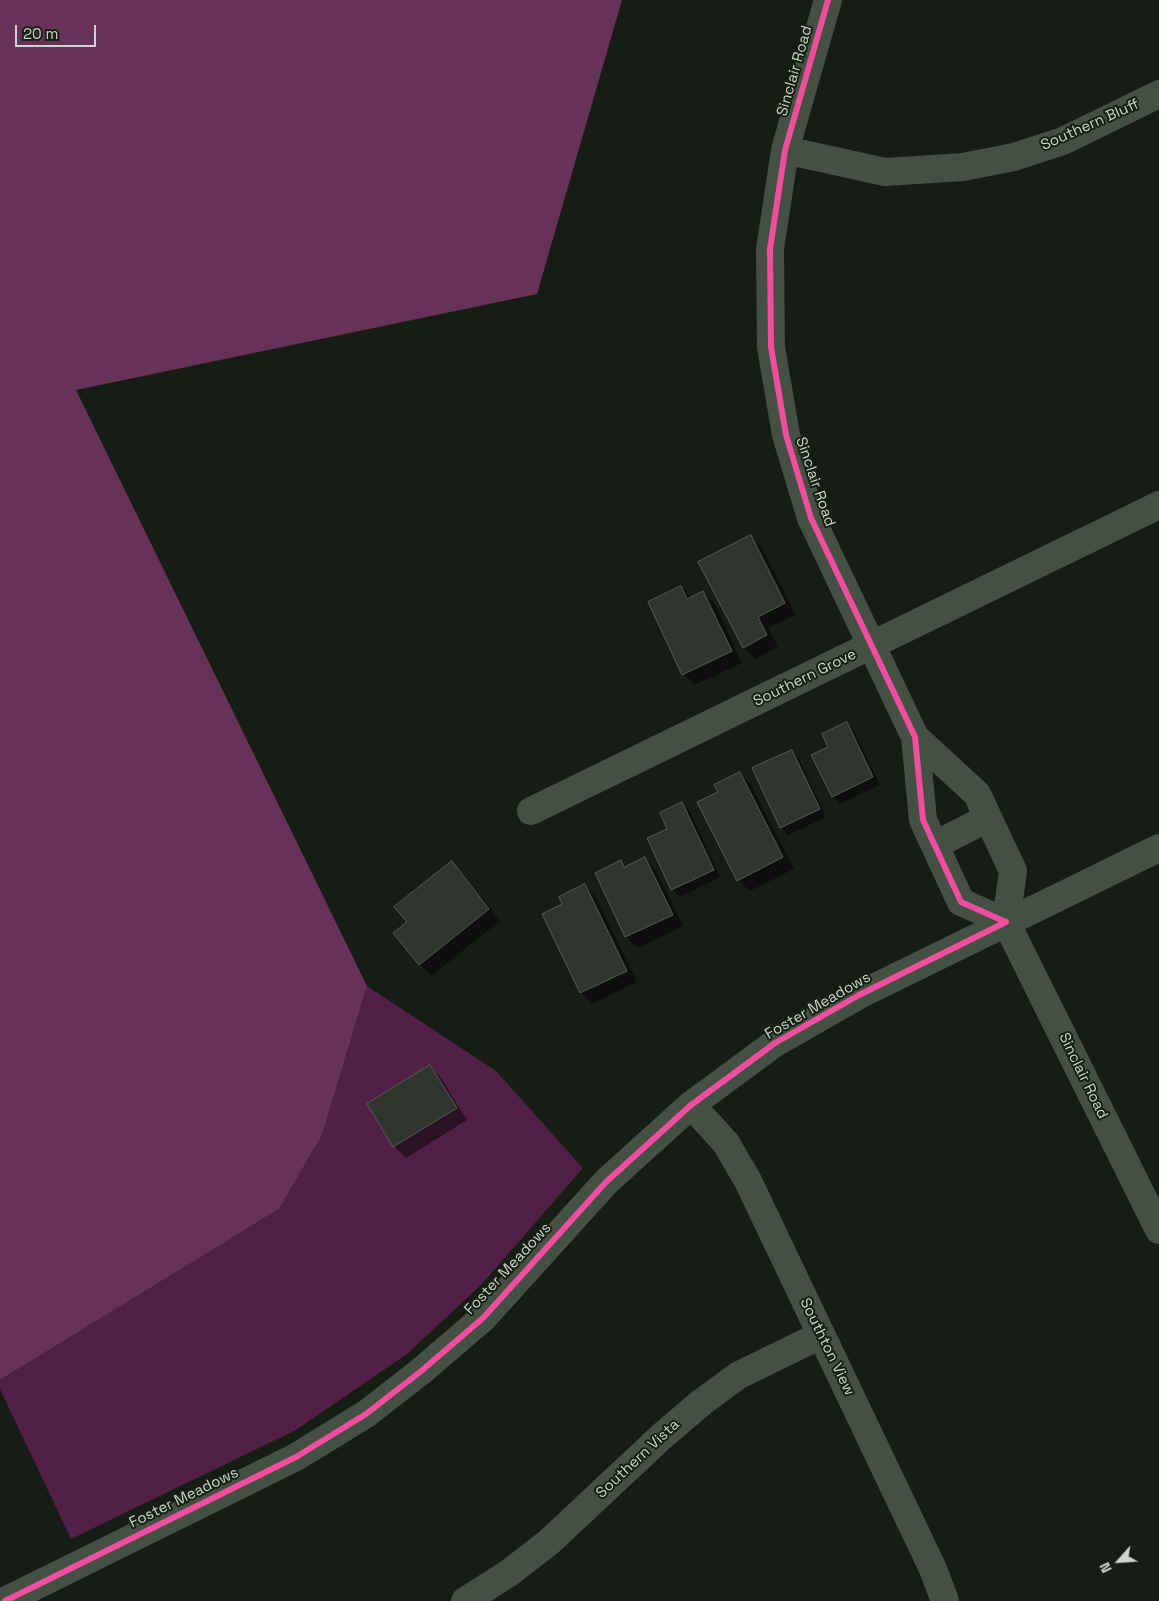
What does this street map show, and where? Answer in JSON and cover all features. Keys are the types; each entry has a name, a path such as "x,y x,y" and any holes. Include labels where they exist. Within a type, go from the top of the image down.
{"street":[{"name":"Sinclair Road","path":"828,0 785,150 770,249 772,347 786,435 811,518 915,737 923,820 961,902 1006,922"},
{"name":"Southern Bluff","path":"785,150 885,172 963,167 1014,157 1063,141 1159,94"},
{"name":"Southern Grove","path":"531,811 1159,505"},
{"name":"Sinclair Road","path":"915,737 977,794 1013,871 1006,922 1158,1227"},
{"path":"935,845 988,818"},
{"name":"Foster Meadows","path":"6,1601 296,1457 366,1414 420,1372 483,1318 606,1182 691,1105 775,1043 859,995 1159,848"},
{"name":"Southton View","path":"691,1105 726,1143 748,1181 934,1569 945,1601"},
{"name":"Southern Vista","path":"465,1601 509,1573 549,1542 660,1437 702,1402 739,1375 822,1335"}],"shaded area":[{"path":"0,0 622,0 537,294 76,390 367,986 322,1135 279,1209 0,1380"},
{"path":"367,986 496,1071 583,1168 482,1284 407,1354 296,1430 71,1539 0,1389 0,1380 279,1209 322,1135"}],"building":[{"path":"751,535 785,603 758,617 767,635 743,648 698,562"},
{"path":"681,586 687,599 703,591 732,651 682,675 648,602"},
{"path":"847,722 873,777 832,797 811,755 828,747 822,734"},
{"path":"792,750 820,809 780,828 752,768"},
{"path":"740,772 783,857 737,881 697,802 718,792 714,785"},
{"path":"682,802 714,870 671,890 647,838 667,829 660,813"},
{"path":"645,857 673,915 625,937 595,873 621,860 624,867"},
{"path":"452,861 489,909 419,965 393,933 407,922 394,907"},
{"path":"585,884 627,971 580,993 542,914 562,904 559,897"},
{"path":"430,1065 457,1108 393,1147 367,1104"}],"cycle path":[{"path":"828,0 785,150 770,249 771,347 786,435 811,518 915,737 923,820 961,902 1006,922"},
{"path":"5,1601 296,1457 366,1414 420,1372 483,1318 606,1182 691,1105 775,1043 859,995 1006,922"}]}
